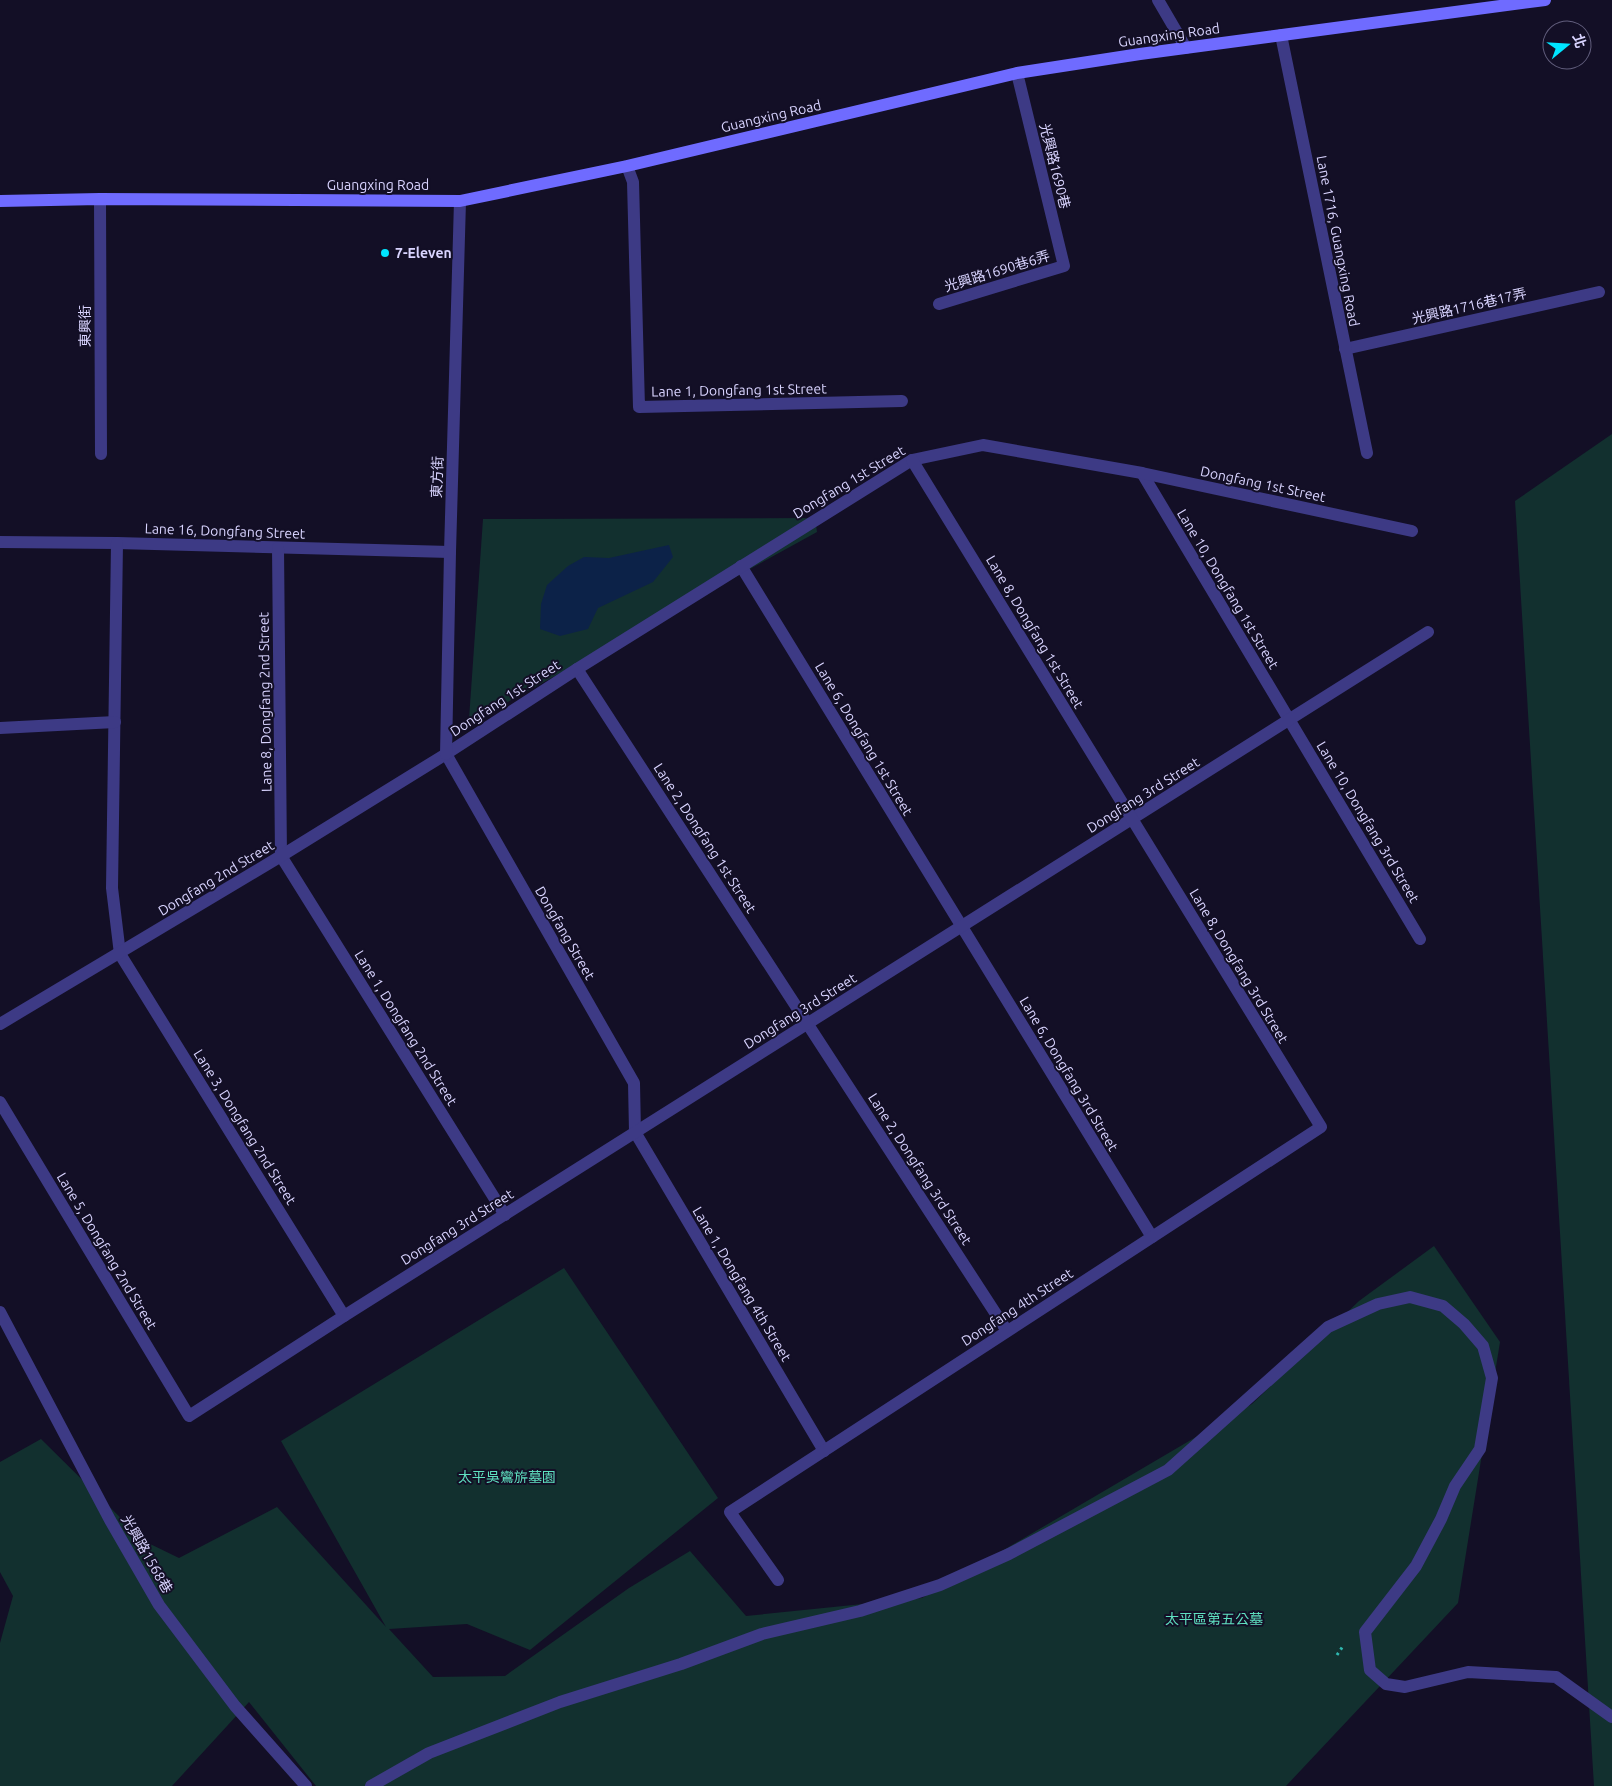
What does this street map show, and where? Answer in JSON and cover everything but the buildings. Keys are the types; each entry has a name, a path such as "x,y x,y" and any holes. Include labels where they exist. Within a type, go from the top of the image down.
{"main road":[{"name":"Guangxing Road","path":"0,201 100,199 460,200 627,166 1018,73 1186,48 1545,0"}],"street":[{"path":"1158,0 1186,48"},
{"name":"Lane 1716, Guangxing Road","path":"1281,36 1367,453"},
{"name":"光興路1690巷","path":"1018,73 1064,266"},
{"name":"Lane 1, Dongfang 1st Street","path":"627,166 633,182 639,407 902,401"},
{"name":"東興街","path":"100,199 101,454"},
{"name":"東方街","path":"446,754 460,200"},
{"name":"光興路1690巷6弄","path":"939,304 1064,266"},
{"name":"光興路1716巷17弄","path":"1345,349 1599,292"},
{"name":"Dongfang 1st Street","path":"446,754 577,669 912,460 983,445 1142,473 1412,531"},
{"name":"Lane 8, Dongfang 1st Street","path":"912,460 1132,819"},
{"name":"Lane 10, Dongfang 1st Street","path":"1142,473 1290,720"},
{"name":"Lane 16, Dongfang Street","path":"0,542 117,543 450,552"},
{"path":"117,543 112,888 120,954"},
{"name":"Lane 8, Dongfang 2nd Street","path":"278,548 281,856"},
{"name":"Lane 6, Dongfang 1st Street","path":"741,566 962,927"},
{"name":"Dongfang 3rd Street","path":"189,1416 344,1316 1428,632"},
{"name":"Lane 2, Dongfang 1st Street","path":"577,669 808,1024"},
{"name":"Lane 10, Dongfang 3rd Street","path":"1290,720 1420,939"},
{"path":"0,728 115,722"},
{"name":"Dongfang 2nd Street","path":"0,1024 120,954 446,754"},
{"name":"Dongfang Street","path":"446,754 634,1083 635,1132"},
{"name":"Lane 8, Dongfang 3rd Street","path":"1132,819 1321,1128"},
{"name":"Lane 1, Dongfang 2nd Street","path":"281,856 505,1215"},
{"name":"Lane 6, Dongfang 3rd Street","path":"962,927 1152,1237"},
{"name":"Lane 3, Dongfang 2nd Street","path":"120,954 344,1316"},
{"name":"Lane 2, Dongfang 3rd Street","path":"808,1024 1007,1331"},
{"name":"Lane 5, Dongfang 2nd Street","path":"0,1102 189,1416"},
{"name":"Dongfang 4th Street","path":"778,1580 730,1512 1321,1128"},
{"name":"Lane 1, Dongfang 4th Street","path":"635,1132 824,1451"},
{"path":"371,1786 429,1753 560,1702 680,1664 762,1634 860,1611 940,1585 1009,1554 1168,1470 1328,1327 1378,1304 1410,1296 1443,1306 1464,1324 1482,1346 1492,1378 1480,1449 1455,1486 1416,1566 1366,1632 1370,1670 1386,1684 1405,1687 1468,1672 1556,1677 1612,1717"},
{"name":"光興路1568巷","path":"0,1312 110,1520 159,1605 235,1706 306,1786"}],"green space":[{"path":"1612,434 1612,1786 1594,1786 1515,501"},
{"path":"815,518 817,532 495,709 469,719 483,519"},
{"name":"太平區第五公墓","path":"1434,1246 1500,1342 1458,1603 1286,1786 316,1786 249,1702 172,1786 0,1786 0,1643 13,1596 0,1572 0,1462 41,1439 144,1541 179,1558 277,1507 386,1627 281,1441 564,1268 718,1498 530,1650 467,1624 389,1629 433,1677 505,1676 629,1588 690,1551 746,1616 922,1598 1252,1404 1359,1301"}],"water":[{"path":"669,545 673,557 653,582 598,608 588,629 560,636 540,629 541,604 547,585 568,566 584,557 609,558"}],"place":[{"name":"7-Eleven","path":"385,253"}],"park label":[{"name":"太平吳鸞旂墓園","path":"507,1477"}]}
